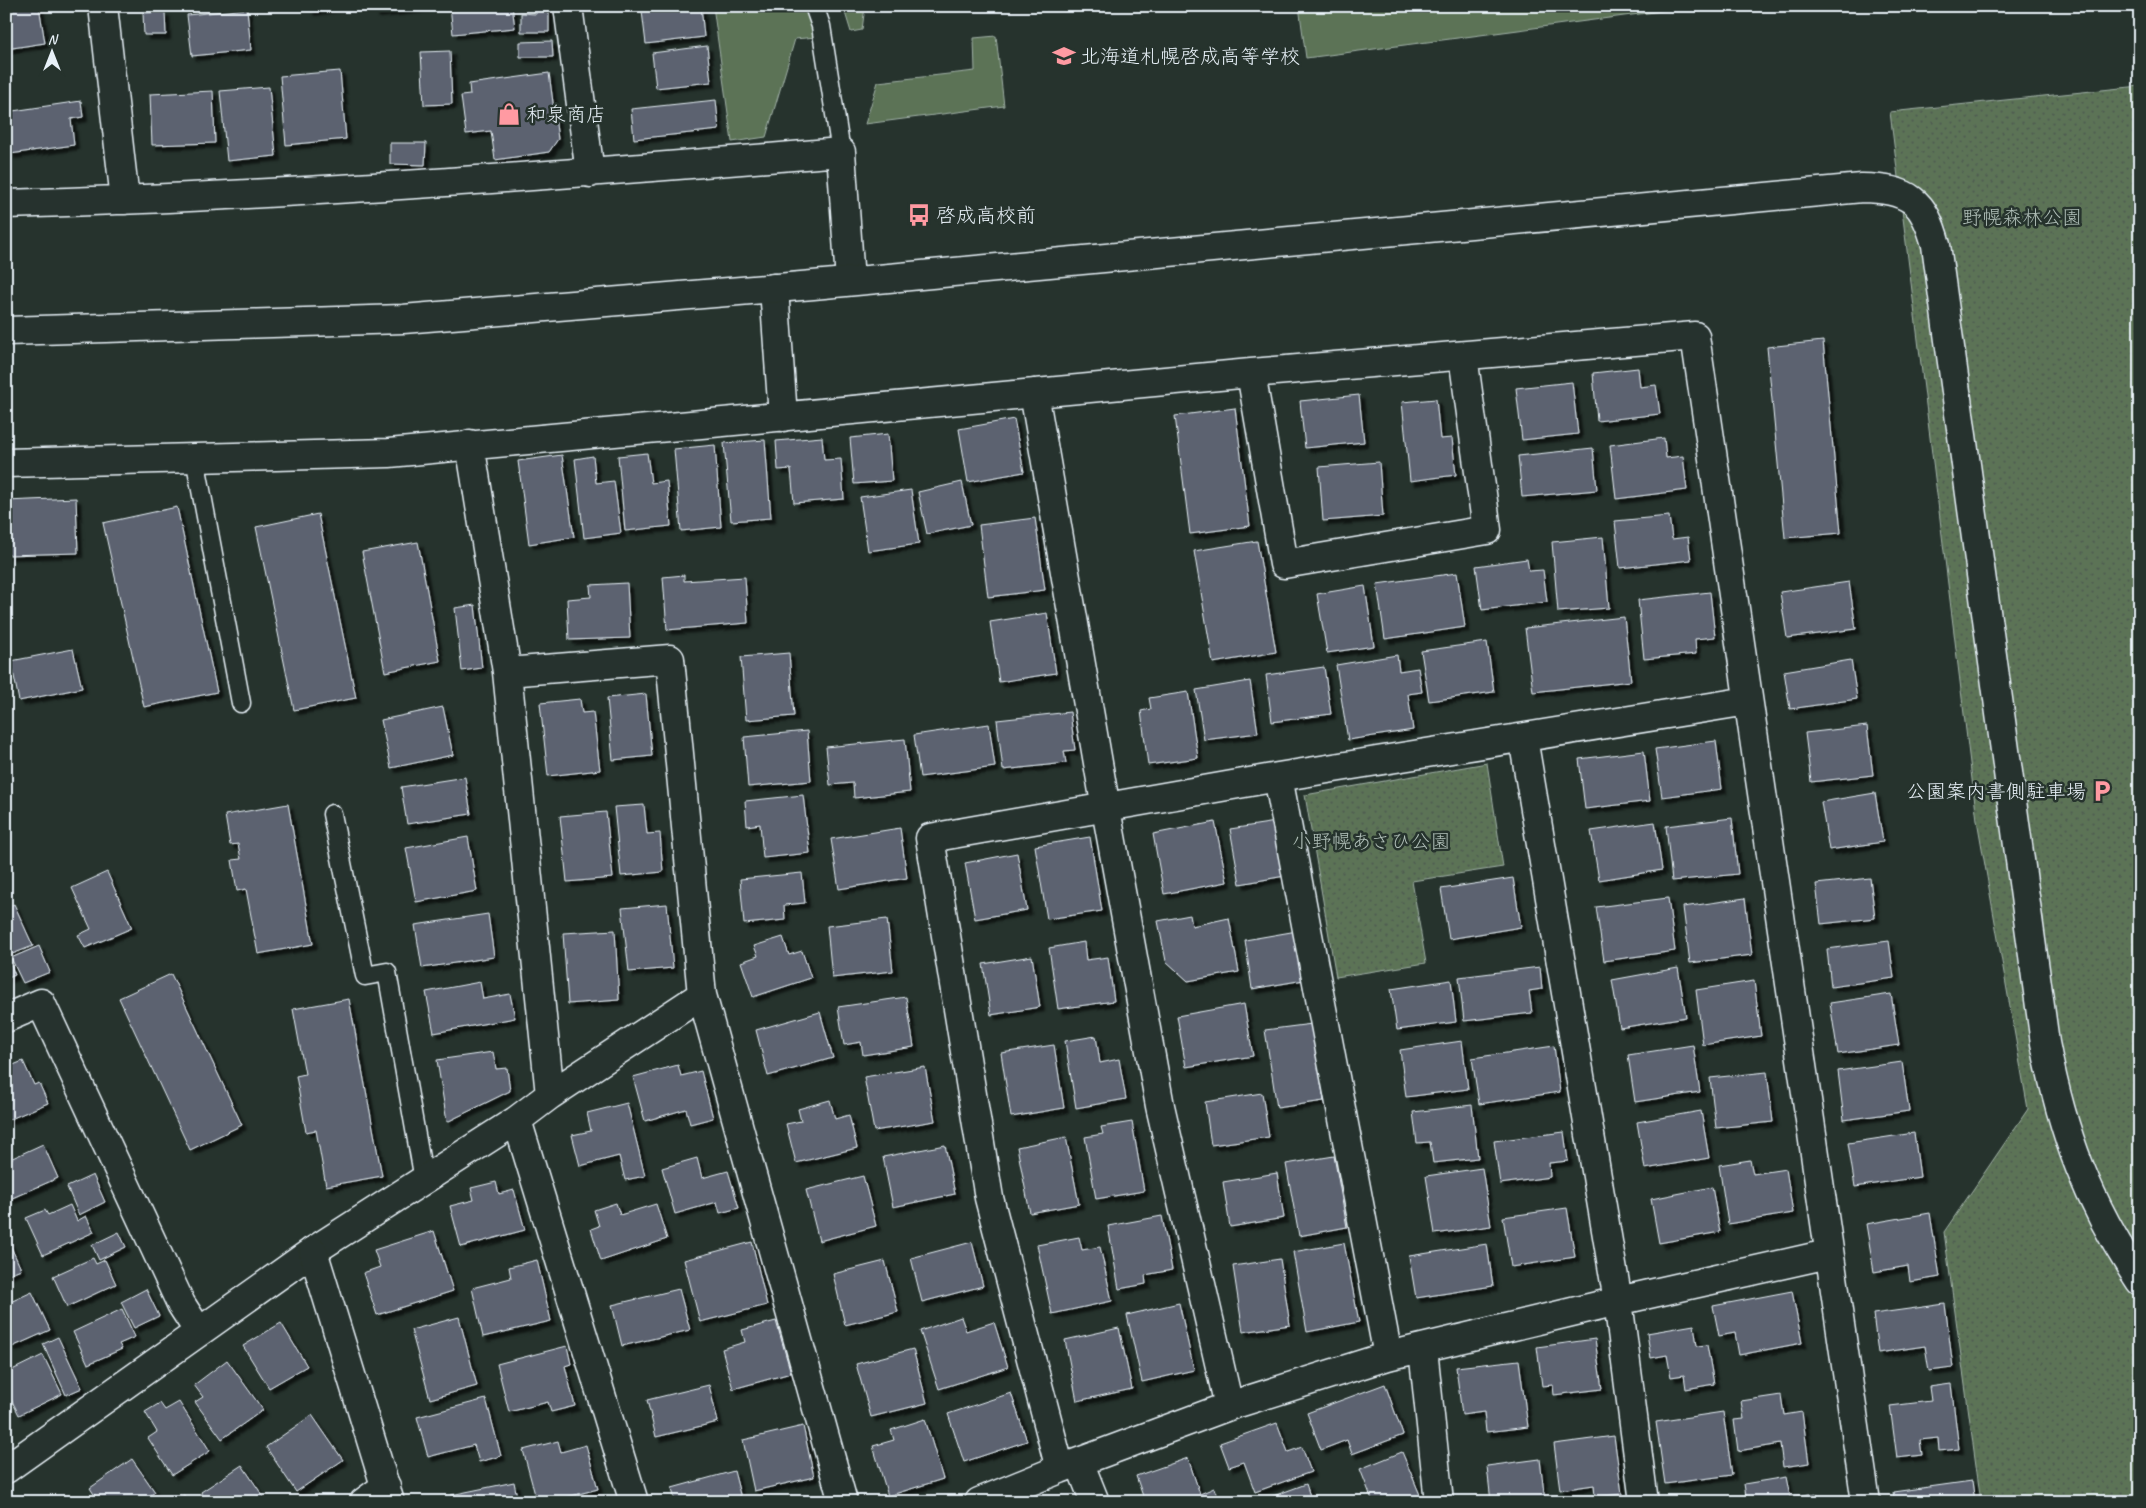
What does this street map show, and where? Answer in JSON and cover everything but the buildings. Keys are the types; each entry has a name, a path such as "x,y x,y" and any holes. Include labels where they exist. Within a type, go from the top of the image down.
{"street":[{"path":"102,6 125,200"},
{"path":"568,6 590,172"},
{"path":"6,204 125,200 590,172 841,152 850,281"},
{"path":"6,331 403,319 774,288 1862,188 1886,189 1905,195 1921,207 1931,225 1936,245 2045,1043 2053,1082 2072,1149 2092,1200 2113,1241 2140,1281"},
{"path":"774,288 784,417"},
{"path":"6,463 389,453 1251,373 1695,336 1828,1254 1866,1502"},
{"path":"1251,373 1284,564 1487,530 1463,356"},
{"path":"1034,393 1160,1106 1229,1406"},
{"path":"470,444 507,672 550,1094"},
{"path":"507,672 670,658 702,995 843,1502"},
{"path":"1095,1502 1070,1465 989,1198 930,838 1278,778 1748,701"},
{"path":"1523,738 1618,1301 1644,1502"},
{"path":"1278,778 1388,1356"},
{"path":"6,1469 313,1251 517,1120 550,1094 702,995"},
{"path":"6,1018 41,1003 181,1304 199,1332"},
{"path":"517,1120 634,1502"},
{"path":"313,1251 388,1494 364,1502"},
{"path":"979,1502 1070,1465 1229,1406 1388,1356 1618,1301 1828,1254"},
{"path":"1423,1349 1439,1502"}],"lane":[{"path":"814,6 821,26 841,152"},
{"path":"194,458 241,703"},
{"path":"332,814 365,976 386,972 424,1180"}],"green space":[{"path":"713,6 804,6 816,37 795,39 766,137 732,142"},
{"path":"843,6 865,6 862,30 851,32"},
{"path":"1299,6 1700,6 1306,58"},
{"path":"996,36 1004,106 865,124 878,82 975,71 974,38"},
{"name":"野幌森林公園","path":"2140,86 2140,1502 1981,1502 1944,1232 2028,1109 1977,820 1890,112"},
{"name":"小野幌あさひ公園","path":"1487,763 1503,867 1412,881 1426,963 1336,977 1305,795"}],"place":[{"name":"北海道札幌啓成高等学校","path":"1064,56"},
{"name":"和泉商店","path":"509,114"},
{"name":"啓成高校前","path":"919,215"},
{"name":"公園案内書側駐車場","path":"2102,791"}]}
